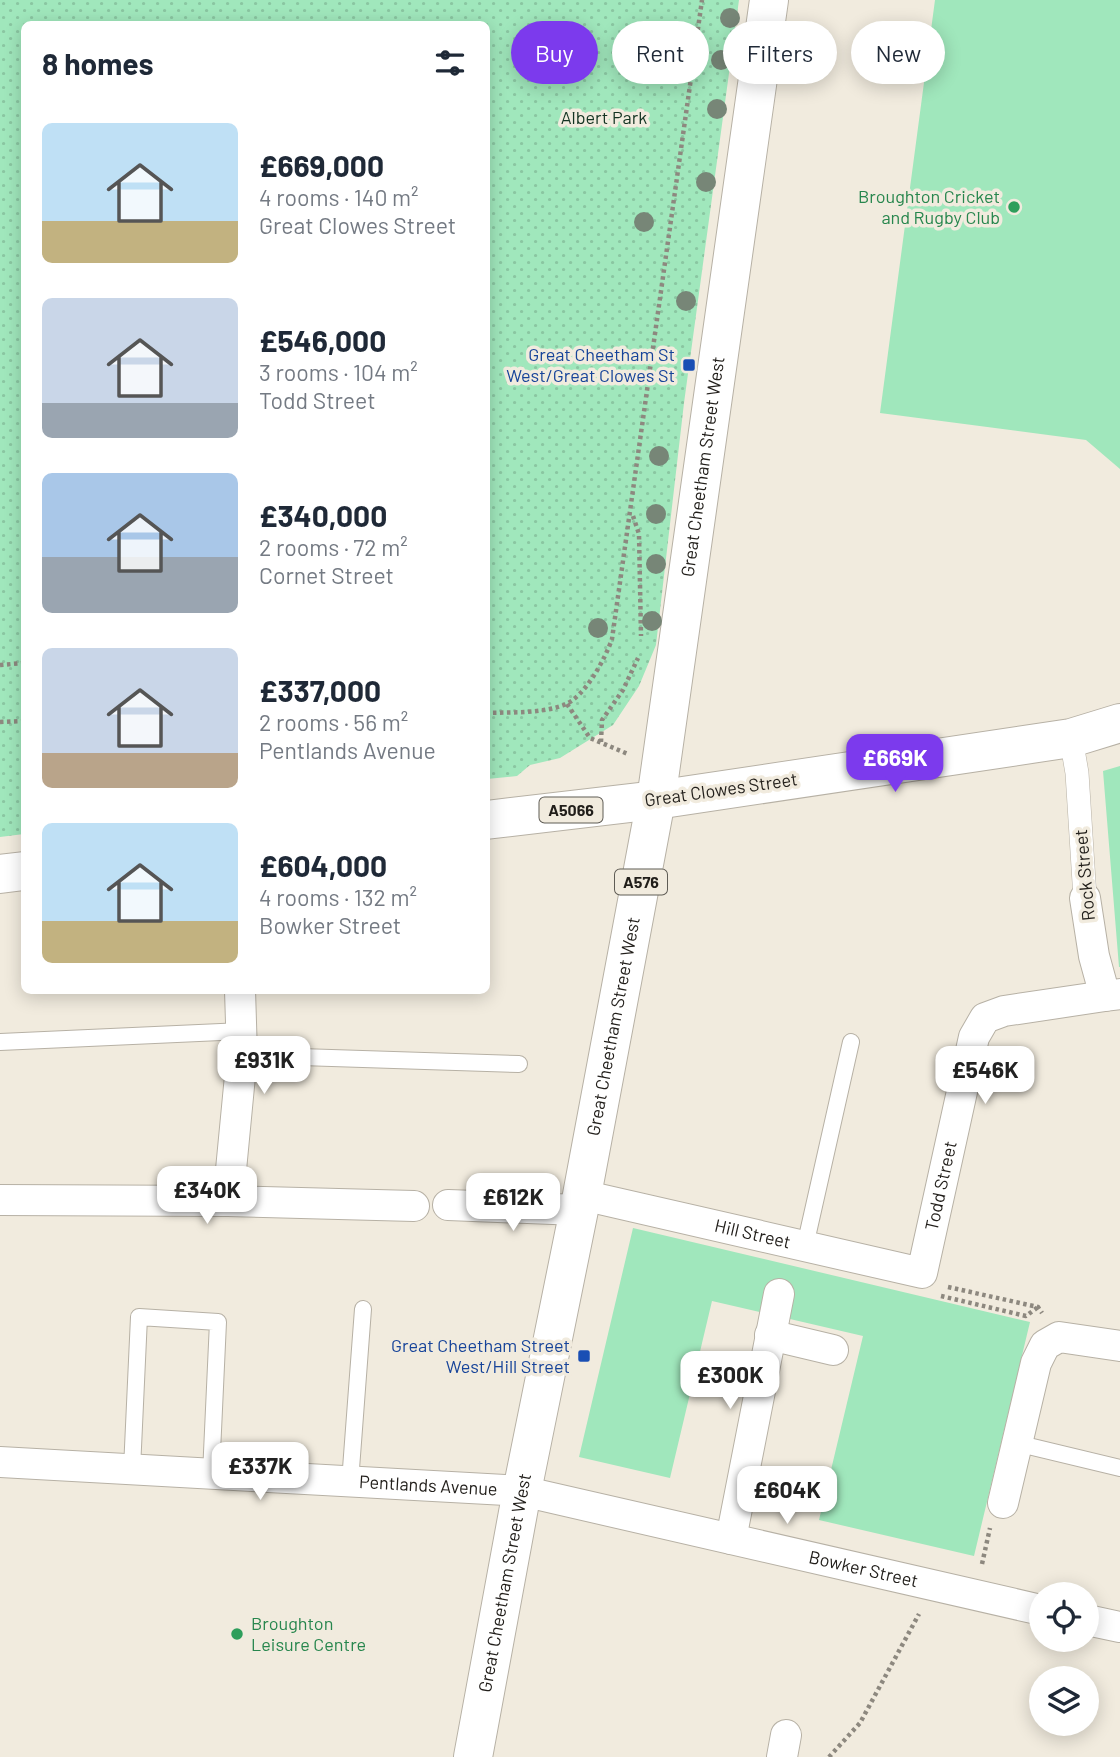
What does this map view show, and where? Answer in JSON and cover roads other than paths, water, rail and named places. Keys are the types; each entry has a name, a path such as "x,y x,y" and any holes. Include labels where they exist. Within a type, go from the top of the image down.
{"main road":[{"name":"Great Cheetham Street West","path":"473,1757 659,784 769,0"},
{"name":"Great Clowes Street","path":"490,819 659,784 1071,738 1120,723"},
{"path":"0,874 21,871"}],"street":[{"name":"Rock Street","path":"1071,738 1077,773 1086,898 1094,956 1112,995"},
{"path":"228,1201 242,1043 240,994"},
{"name":"Todd Street","path":"929,1284 975,1037 985,1018 1004,1011 1112,995"},
{"path":"0,1200 228,1201 414,1206"},
{"name":"Hill Street","path":"449,1205 581,1203 804,1246 929,1284"},
{"path":"731,1539 779,1294"},
{"path":"771,1335 833,1350"},
{"path":"1003,1503 1036,1363 1045,1345 1059,1337 1120,1346"},
{"name":"Pentlands Avenue","path":"0,1462 522,1491"},
{"name":"Bowker Street","path":"522,1491 1029,1607"},
{"path":"1099,1623 1120,1627"}],"lane":[{"path":"0,1042 242,1043 519,1064"},
{"path":"804,1246 851,1042"},
{"path":"350,1482 363,1309"},
{"path":"132,1469 139,1317 218,1322 211,1474"},
{"path":"1016,1443 1120,1468"}],"place":[{"name":"Broughton Cricket and Rugby Club","path":"1014,207"},
{"name":"Great Cheetham St West/Great Clowes St","path":"689,365"},
{"name":"Great Cheetham Street West/Hill Street","path":"584,1356"},
{"name":"Broughton Leisure Centre","path":"237,1634"}],"park label":[{"name":"Albert Park","path":"604,118"}]}
